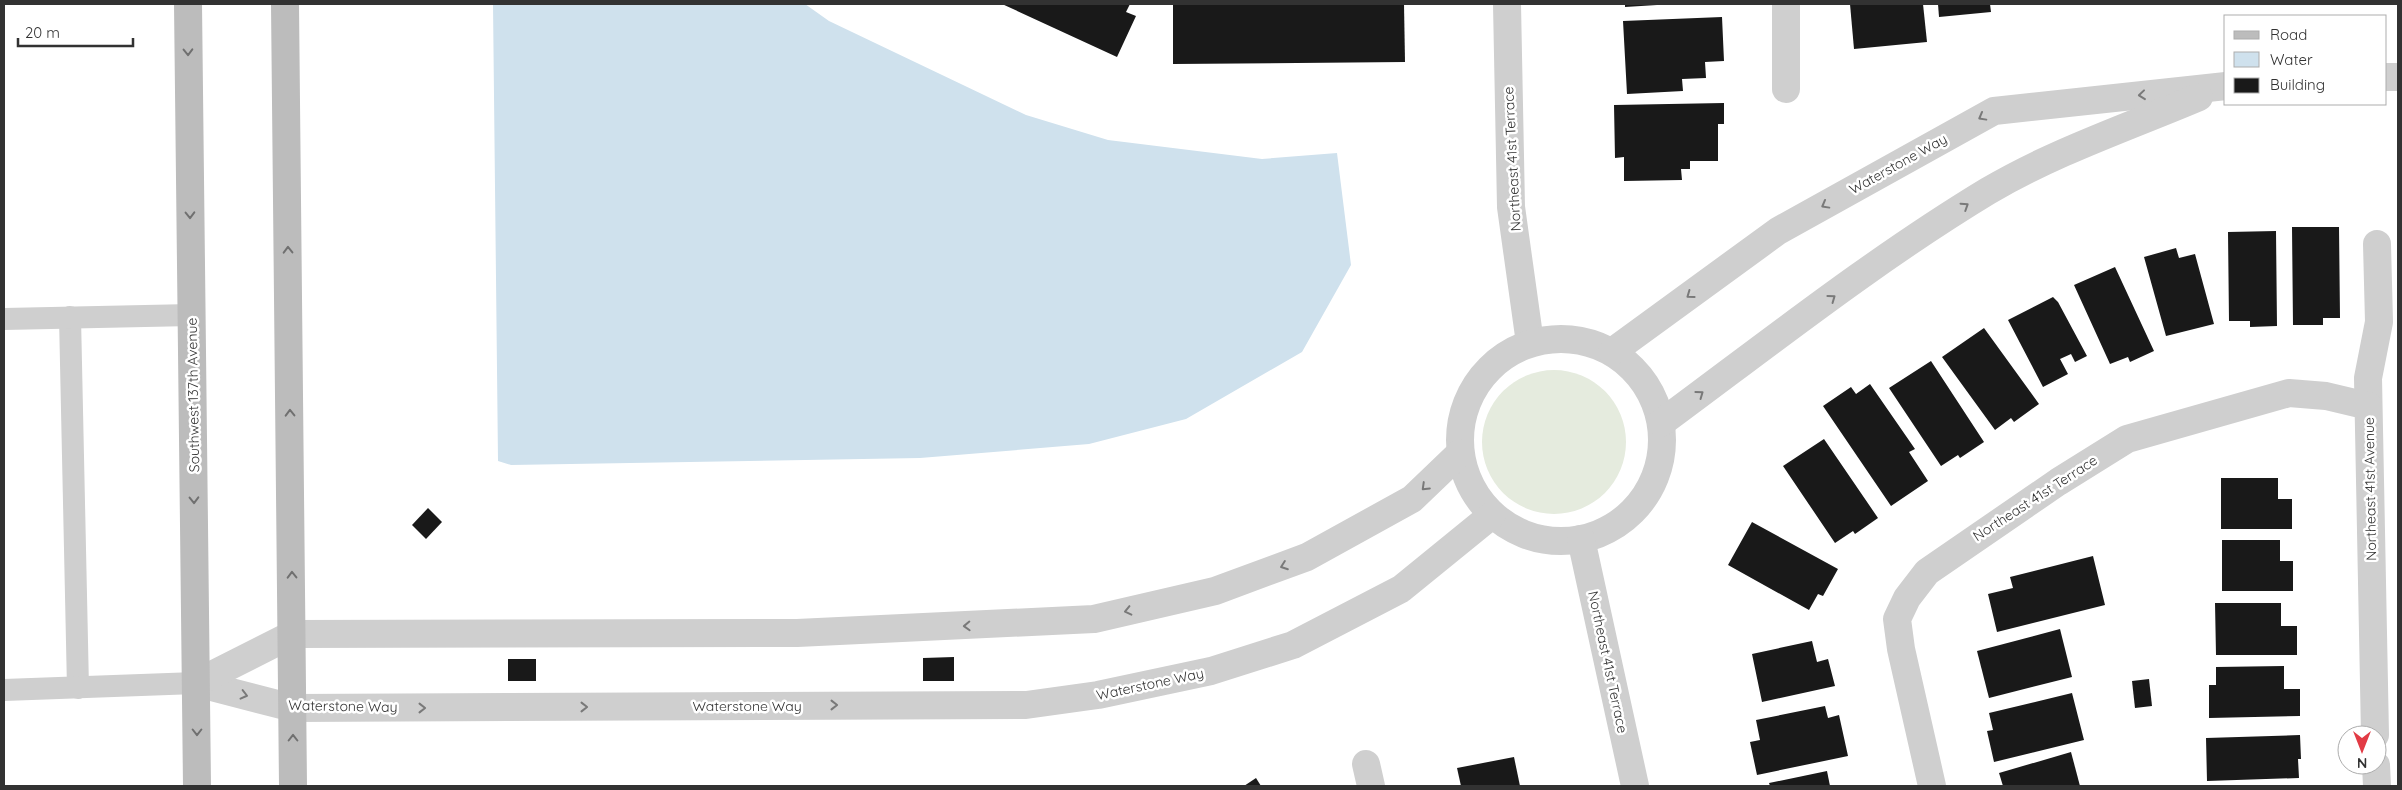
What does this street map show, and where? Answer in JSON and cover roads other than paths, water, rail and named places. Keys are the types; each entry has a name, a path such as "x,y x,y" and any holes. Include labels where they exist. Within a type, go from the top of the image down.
{"main road":[{"name":"Southwest 137th Avenue","path":"188,4 197,786"},
{"path":"285,4 293,634 293,786"}],"street":[{"name":"Northeast 41st Terrace","path":"1507,4 1511,207 1530,343"},
{"path":"1786,4 1786,89"},
{"name":"Waterstone Way","path":"1612,352 1778,230 1994,111 2224,86"},
{"name":"Waterstone Way","path":"1661,423 1903,246 1990,191 2057,156 2224,87"},
{"name":"Northeast 41st Avenue","path":"2375,725 2368,378 2378,322 2377,244"},
{"path":"1550,339 1572,339 1592,343 1612,352 1635,371 1652,395 1661,423 1662,454 1652,484 1635,509 1610,528 1581,539 1549,540 1519,532 1492,515 1477,497 1466,476 1460,453 1461,418 1474,385 1499,359 1530,343 1550,339"},
{"name":"Northeast 41st Terrace","path":"1932,786 1897,619 1907,598 1927,572 2058,482 2127,439 2289,393 2326,396 2368,406"},
{"path":"196,683 293,634 796,632 1094,619 1215,591 1307,557 1412,499 1460,453"},
{"name":"Waterstone Way","path":"196,683 293,708 1026,705 1098,695 1212,671 1293,645 1401,589 1492,515"},
{"name":"Northeast 41st Terrace","path":"1581,539 1634,786"}],"lane":[{"path":"4,319 192,315"},
{"path":"70,317 78,688"},
{"path":"4,690 196,683"}],"water":[{"path":"493,4 805,4 829,21 1026,115 1108,140 1262,159 1337,153 1351,265 1302,352 1186,419 1089,444 920,458 511,465 498,461"}]}
